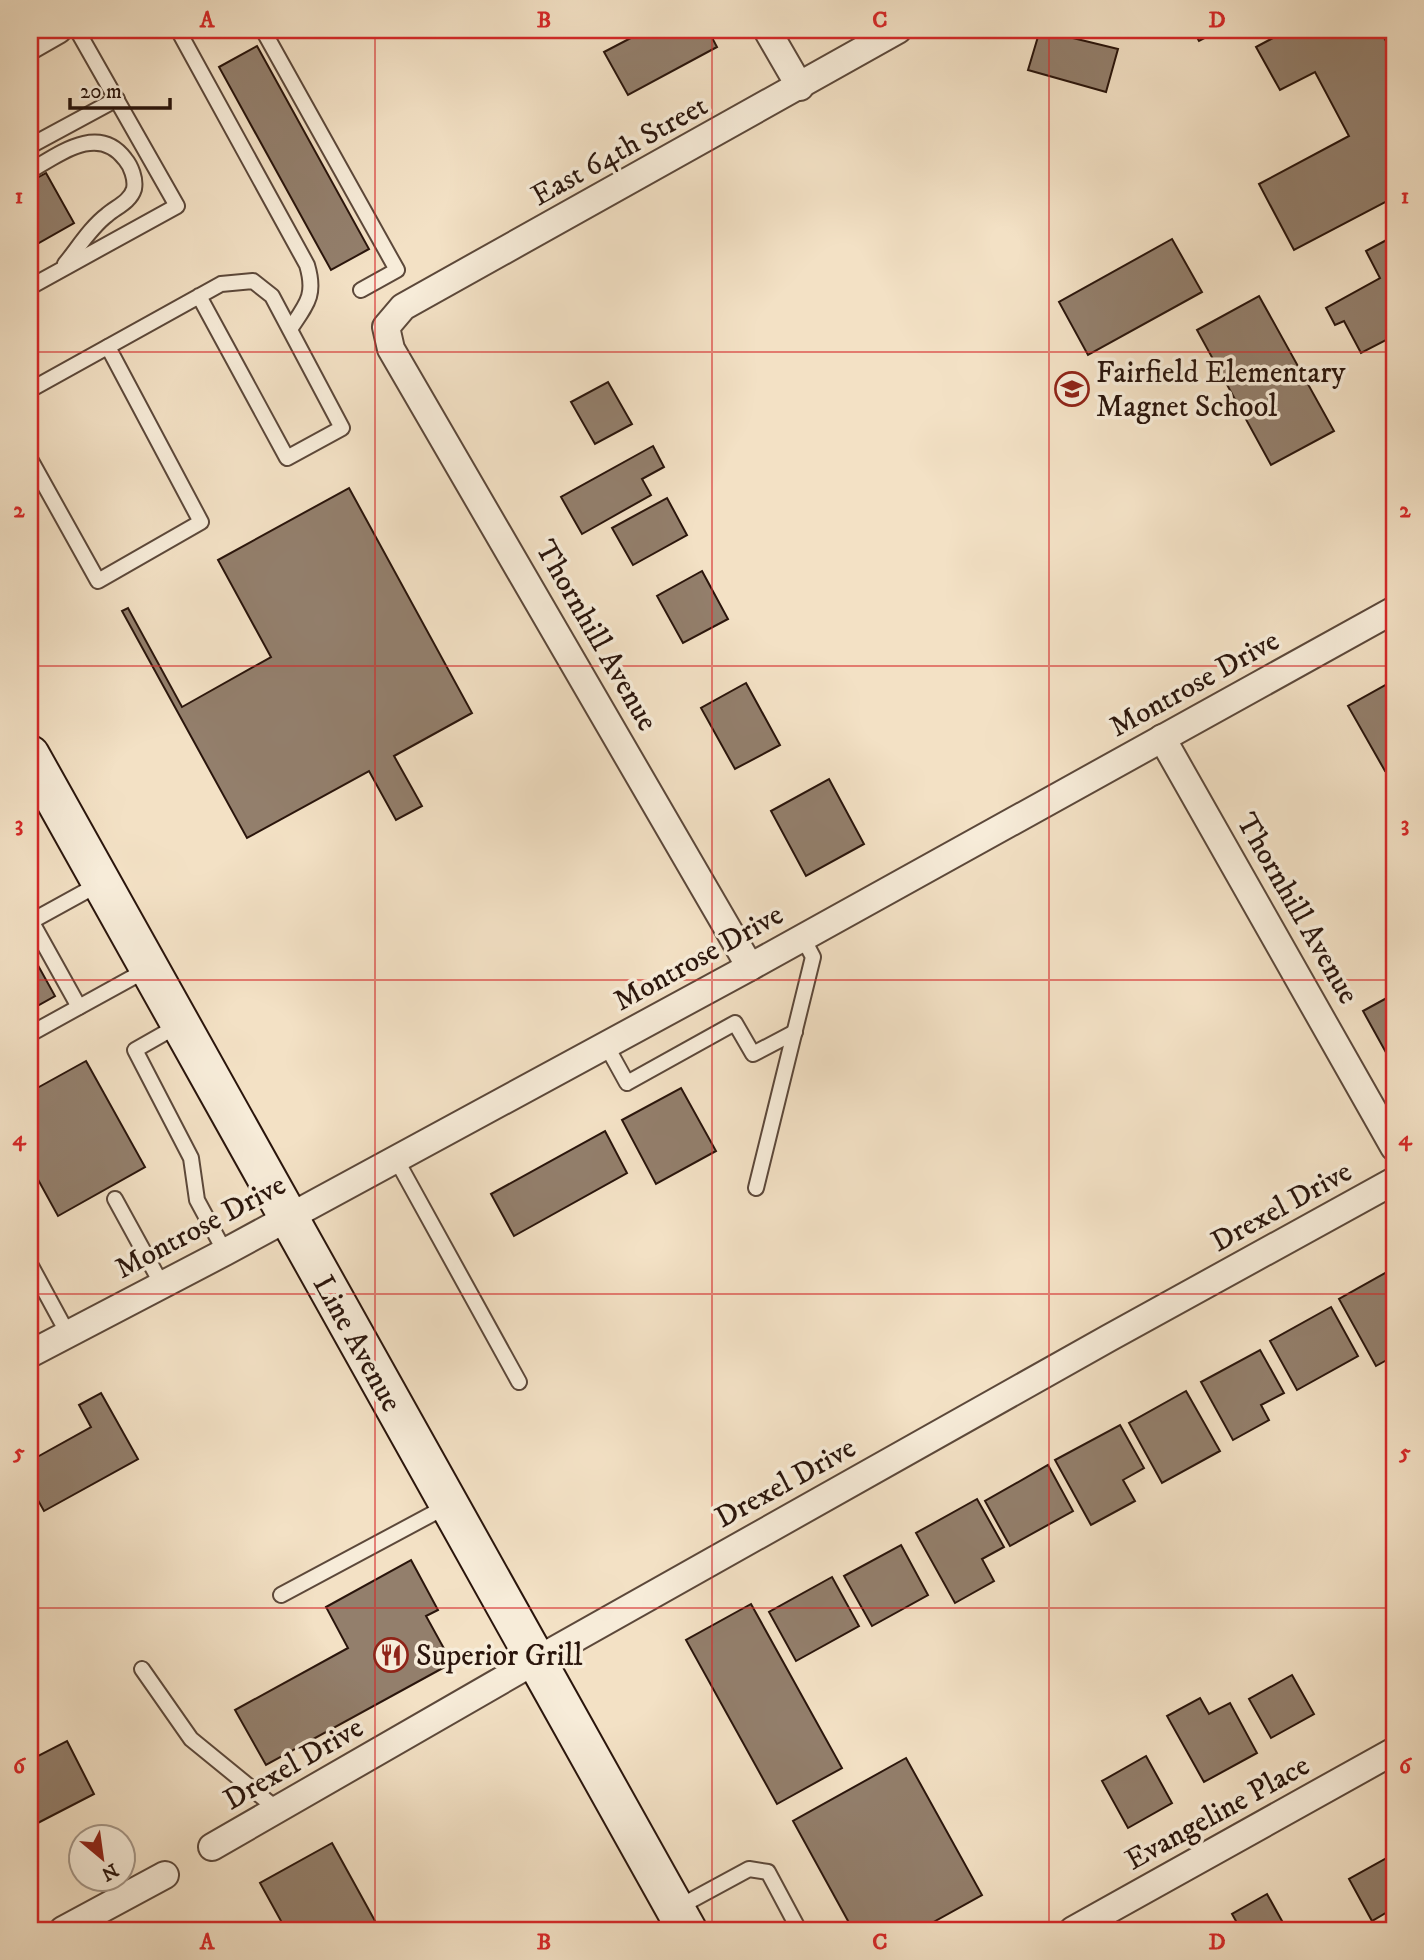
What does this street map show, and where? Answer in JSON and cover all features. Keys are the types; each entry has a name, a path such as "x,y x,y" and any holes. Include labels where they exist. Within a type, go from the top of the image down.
{"main road":[{"name":"Line Avenue","path":"33,768 149,968 681,1920"}],"street":[{"path":"30,47 58,30"},
{"path":"767,30 800,87"},
{"name":"East 64th Street","path":"386,338 391,318 403,307 898,30"},
{"name":"Thornhill Avenue","path":"386,338 750,967"},
{"name":"Montrose Drive","path":"30,1354 161,1283 225,1252 750,967 1394,610"},
{"name":"Thornhill Avenue","path":"1162,738 1394,1147"},
{"name":"Drexel Drive","path":"212,1847 535,1661 1096,1345 1394,1181"},
{"name":"Evangeline Place","path":"1073,1930 1103,1923 1394,1751"},
{"path":"63,1930 165,1875"}],"lane":[{"path":"30,287 177,206 78,30"},
{"path":"178,30 307,265 313,284 308,302 290,329"},
{"path":"263,30 397,270 361,290"},
{"path":"30,146 117,99"},
{"path":"30,171 70,148 100,142 113,147 133,173 134,189 126,202 105,216 60,271"},
{"path":"30,390 107,347 199,296 221,284 253,281 272,296 342,428 287,457 199,296"},
{"path":"30,459 98,580 201,522 107,347"},
{"path":"79,1007 30,921 101,883"},
{"path":"756,1188 813,957 803,938"},
{"path":"30,1034 149,968"},
{"path":"606,1045 627,1083 735,1023 753,1054 795,1032"},
{"path":"180,1024 135,1050 191,1157 197,1200 225,1252"},
{"path":"396,1159 519,1382"},
{"path":"115,1199 161,1283"},
{"path":"30,1264 68,1334"},
{"path":"281,1595 449,1505"},
{"path":"142,1669 191,1739 278,1810"},
{"path":"681,1920 749,1869 768,1872 799,1930"}],"building":[{"path":"646,30 708,30 717,47 628,95 604,52"},
{"path":"1040,30 1118,49 1106,92 1028,70"},
{"path":"1193,30 1220,30 1199,41"},
{"path":"1288,30 1380,30 1394,56 1394,215 1387,201 1294,250 1259,184 1349,136 1315,72 1280,90 1256,47"},
{"path":"257,46 369,249 331,270 219,67"},
{"path":"46,173 74,223 30,248 30,182"},
{"path":"1394,236 1394,336 1361,353 1344,321 1335,325 1326,308 1380,278 1366,251"},
{"path":"1172,239 1202,292 1088,355 1059,302"},
{"path":"1259,296 1334,431 1271,465 1197,330"},
{"path":"608,382 632,424 595,444 571,402"},
{"path":"653,446 664,467 642,479 651,495 582,534 561,497"},
{"path":"349,488 472,713 394,756 422,806 396,820 369,771 247,838 122,611 128,608 182,707 271,657 218,560"},
{"path":"667,498 687,535 633,565 612,528"},
{"path":"702,571 728,619 683,643 657,596"},
{"path":"1391,682 1394,688 1394,766 1385,771 1348,706"},
{"path":"746,683 780,745 735,769 701,708"},
{"path":"829,779 864,844 806,876 771,811"},
{"path":"30,951 55,996 30,1010"},
{"path":"1394,994 1394,1067 1363,1011"},
{"path":"86,1061 145,1167 58,1216 30,1165 30,1092"},
{"path":"681,1088 716,1151 656,1184 622,1120"},
{"path":"605,1131 627,1173 514,1236 491,1194"},
{"path":"1394,1268 1394,1356 1376,1366 1339,1299"},
{"path":"1331,1307 1358,1356 1297,1390 1270,1341"},
{"path":"1260,1350 1284,1393 1261,1405 1269,1420 1233,1440 1201,1382"},
{"path":"1186,1391 1220,1451 1162,1483 1129,1423"},
{"path":"101,1393 138,1459 44,1511 30,1486 30,1461 91,1427 79,1405"},
{"path":"1120,1425 1144,1468 1123,1480 1135,1501 1091,1525 1055,1460"},
{"path":"1048,1465 1073,1511 1010,1546 985,1501"},
{"path":"977,1499 1004,1547 982,1559 994,1581 955,1603 916,1533"},
{"path":"901,1545 928,1595 872,1626 844,1576"},
{"name":"Superior Grill","path":"411,1560 438,1610 426,1616 452,1663 266,1765 235,1710 348,1648 326,1607"},
{"path":"832,1577 859,1626 796,1661 769,1612"},
{"path":"751,1604 842,1768 777,1804 686,1640"},
{"path":"1292,1675 1314,1714 1271,1738 1249,1699"},
{"path":"1200,1698 1209,1714 1230,1703 1257,1753 1204,1782 1167,1716"},
{"path":"67,1741 94,1794 30,1827 30,1760"},
{"path":"1146,1756 1172,1803 1128,1828 1102,1781"},
{"path":"906,1758 982,1895 919,1930 853,1930 793,1821"},
{"path":"332,1843 380,1930 286,1930 260,1883"},
{"path":"1394,1854 1394,1908 1372,1921 1349,1879"},
{"path":"1267,1894 1287,1930 1241,1930 1232,1914"}],"place":[{"name":"Fairfield Elementary Magnet School","path":"1072,389"},
{"name":"Superior Grill","path":"391,1655"}]}
